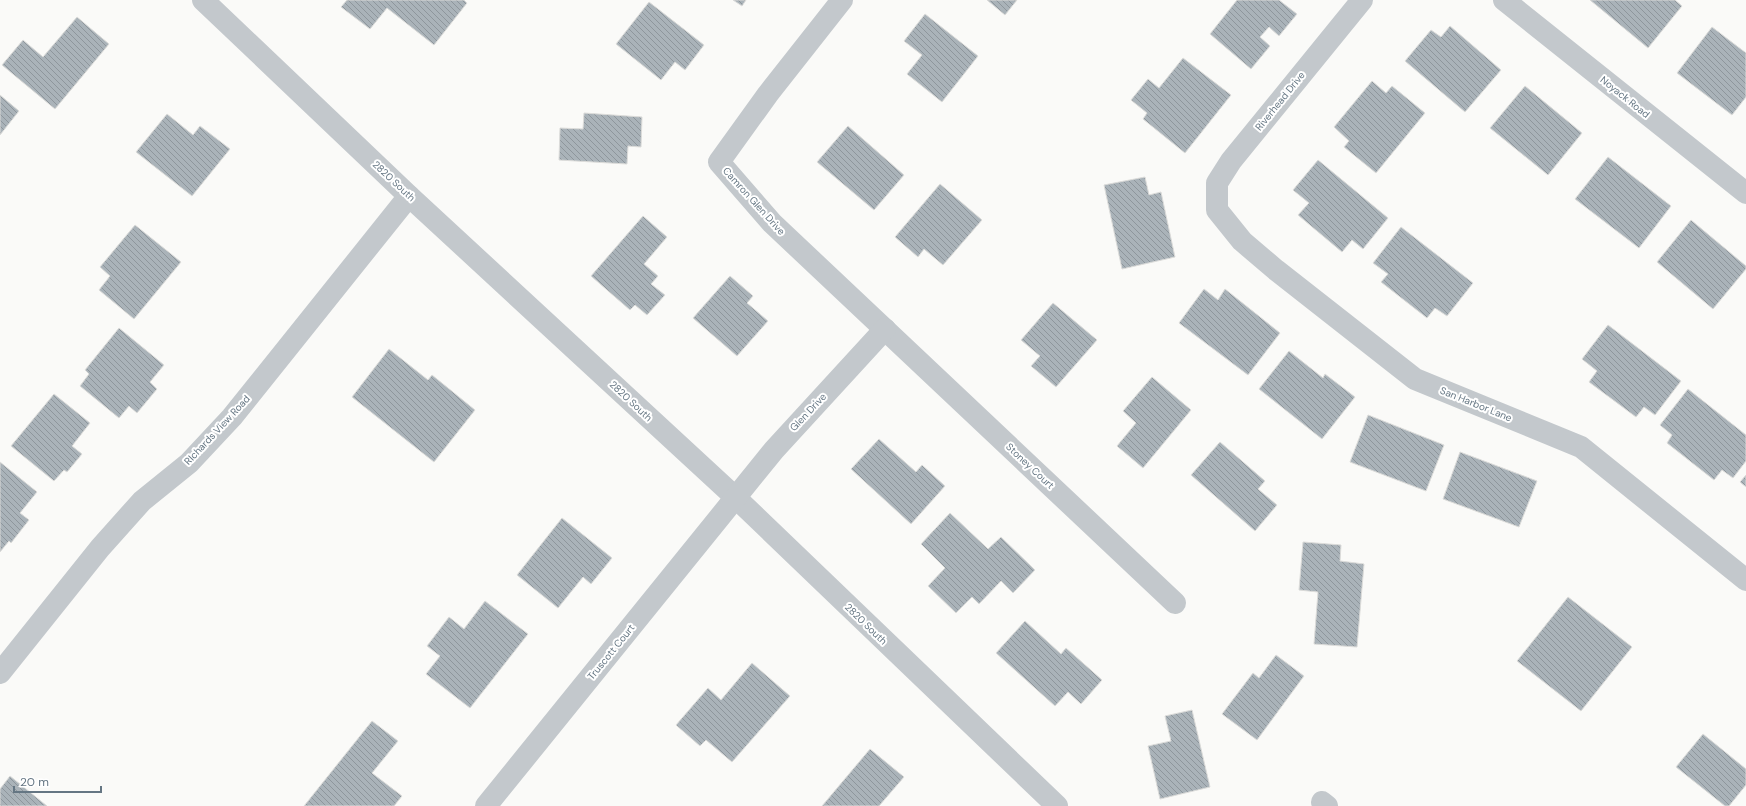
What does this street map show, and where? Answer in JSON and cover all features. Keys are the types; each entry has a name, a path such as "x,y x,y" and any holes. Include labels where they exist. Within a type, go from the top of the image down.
{"street":[{"name":"2820 South","path":"203,0 409,196 735,498 1056,806"},
{"name":"Camron Glen Drive","path":"842,0 768,94 719,162 772,223 885,329"},
{"name":"Riverhead Drive","path":"1217,210 1217,183 1231,161 1362,0"},
{"name":"Noyack Road","path":"1504,0 1746,193"},
{"name":"RIchards View Road","path":"0,673 100,548 142,501 189,463 232,417 409,196"},
{"name":"San Harbor Lane","path":"1217,210 1242,241 1276,270 1415,379 1581,446 1746,580"},
{"name":"Glen Drive","path":"735,498 774,450 885,329"},
{"name":"Stoney Court","path":"885,329 1175,603"},
{"name":"Truscott Court","path":"486,806 735,498"}],"building":[{"path":"347,0 464,0 467,3 434,45 387,8 370,29 341,7"},
{"path":"733,0 746,0 742,6"},
{"path":"987,0 1017,0 1005,15"},
{"path":"1237,0 1279,0 1297,14 1279,36 1269,27 1260,37 1270,46 1251,69 1210,34"},
{"path":"1590,0 1675,0 1682,6 1648,48"},
{"path":"649,2 704,45 685,70 675,62 661,80 616,44"},
{"path":"925,14 978,56 942,102 907,74 922,55 904,41"},
{"path":"77,17 109,44 55,109 2,65 23,40 43,57"},
{"path":"1450,26 1501,70 1465,112 1405,61 1431,30 1441,37"},
{"path":"1712,27 1746,53 1746,97 1732,115 1677,73"},
{"path":"1183,58 1231,95 1185,153 1143,119 1147,113 1131,100 1148,79 1159,88"},
{"path":"1372,81 1386,93 1392,86 1425,113 1376,173 1344,147 1349,141 1334,127"},
{"path":"1525,86 1582,133 1548,175 1490,128"},
{"path":"0,95 19,111 0,135"},
{"path":"584,113 642,117 641,147 628,146 627,164 559,160 560,128 583,129"},
{"path":"167,114 193,135 200,126 230,149 192,196 136,152"},
{"path":"848,126 904,175 874,210 817,162"},
{"path":"1608,157 1671,206 1639,248 1575,199"},
{"path":"1318,160 1388,218 1363,249 1352,240 1342,252 1298,215 1309,203 1293,190"},
{"path":"1145,177 1149,195 1161,192 1175,257 1122,269 1104,185"},
{"path":"940,184 982,220 943,265 924,249 918,257 895,237"},
{"path":"643,216 667,237 644,264 658,276 651,284 665,295 647,315 635,305 630,310 591,276"},
{"path":"1691,220 1746,266 1746,269 1713,309 1657,262"},
{"path":"135,225 181,262 134,319 99,290 110,276 100,267"},
{"path":"1401,227 1473,283 1447,316 1435,308 1427,318 1381,282 1388,274 1373,263"},
{"path":"730,276 753,296 747,303 768,321 737,356 693,318"},
{"path":"1204,289 1218,300 1225,289 1280,333 1248,375 1179,323"},
{"path":"1053,303 1097,340 1056,387 1031,366 1040,356 1021,340"},
{"path":"1608,325 1681,381 1655,415 1644,407 1636,417 1589,382 1597,371 1582,359"},
{"path":"119,328 164,365 150,382 157,389 137,413 129,406 119,418 80,386 89,374 85,370"},
{"path":"389,349 428,380 432,375 475,410 434,462 352,397"},
{"path":"1289,351 1323,378 1325,374 1355,397 1322,439 1259,389"},
{"path":"1152,377 1191,410 1143,468 1117,446 1136,423 1123,411"},
{"path":"1688,389 1746,435 1746,461 1733,478 1722,470 1714,480 1667,443 1672,435 1660,425"},
{"path":"54,394 90,423 72,446 82,454 67,472 64,470 54,481 11,446"},
{"path":"1368,415 1444,445 1426,491 1350,462"},
{"path":"879,439 916,472 922,465 945,486 911,524 851,469"},
{"path":"1220,442 1265,481 1258,489 1277,505 1255,531 1191,475"},
{"path":"1460,452 1537,481 1519,527 1443,499"},
{"path":"0,462 37,492 20,513 29,520 11,543 9,541 0,552"},
{"path":"1746,475 1746,487 1740,482"},
{"path":"950,513 988,549 1001,537 1035,570 1013,593 1001,581 979,604 972,597 956,613 928,586 945,568 921,544"},
{"path":"562,518 612,558 591,584 583,577 558,608 517,575"},
{"path":"1303,542 1341,545 1340,561 1364,564 1357,647 1314,644 1318,592 1299,590"},
{"path":"1568,597 1632,647 1581,711 1517,661"},
{"path":"485,601 528,634 470,708 426,674 440,656 427,646 449,617 464,629"},
{"path":"1025,621 1061,654 1066,648 1102,680 1081,704 1068,692 1055,706 996,653"},
{"path":"1276,655 1304,676 1257,740 1222,714 1253,673 1259,678"},
{"path":"752,663 790,696 732,762 706,740 700,746 676,725 708,688 721,700"},
{"path":"1192,710 1210,787 1160,799 1148,746 1171,741 1165,716"},
{"path":"372,721 398,741 372,773 402,796 394,806 304,806"},
{"path":"1703,734 1746,769 1746,785 1729,806 1725,806 1676,767"},
{"path":"870,749 904,777 879,806 822,806"},
{"path":"10,776 47,806 0,806 0,789"}]}
